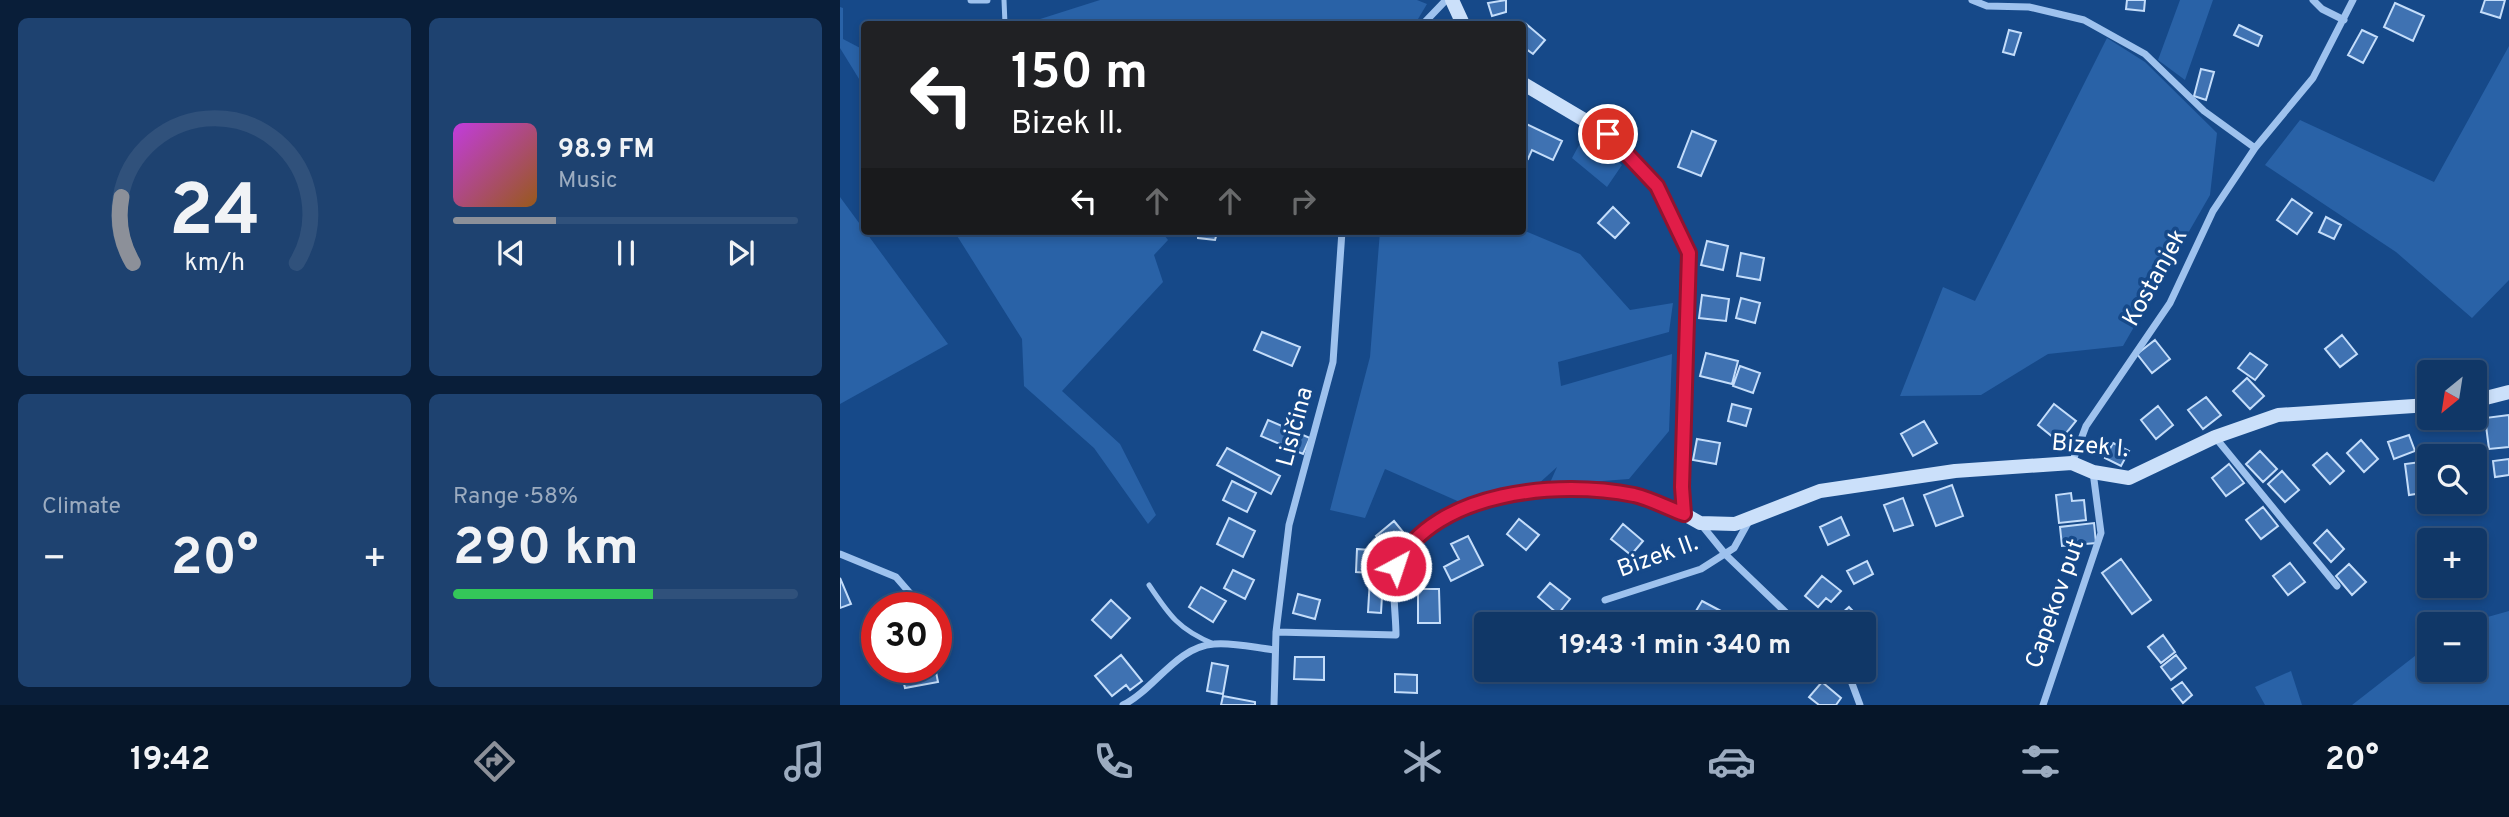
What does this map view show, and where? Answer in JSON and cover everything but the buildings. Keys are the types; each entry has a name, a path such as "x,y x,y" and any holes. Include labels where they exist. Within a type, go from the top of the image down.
{"street":[{"path":"971,0 986,0"},
{"path":"1426,21 1446,0"},
{"path":"1452,0 1462,21"},
{"path":"1972,0 1987,6 2029,7 2084,20 2145,54 2204,111 2255,148"},
{"path":"2313,0 2322,9 2344,20"},
{"name":"Kostanjek","path":"2072,463 2085,426 2170,303 2213,211 2255,148 2313,78 2353,0"},
{"name":"Bizek II.","path":"1526,85 1608,134 1657,186 1689,253 1682,487 1684,514 1700,523 1726,555 1785,612"},
{"name":"Lisičina","path":"1273,705 1276,632 1289,525 1333,362 1336,282 1342,235"},
{"path":"2487,398 2509,392"},
{"name":"Bizek I.","path":"1700,523 1735,524 1820,491 1955,471 2072,463 2093,472 2129,478 2215,437 2278,415 2417,406"},
{"path":"2215,437 2337,586"},
{"name":"Capekov put","path":"2043,705 2101,533 2093,472"},
{"path":"1276,632 1396,635 1396,566 1401,556 1441,520 1481,502 1516,493 1599,491 1636,496 1684,514"},
{"name":"Bizek II.","path":"1605,600 1701,569 1734,548 1751,519"},
{"path":"840,554 896,577 909,592"},
{"path":"1123,705 1138,698 1184,654 1214,643 1275,650"},
{"path":"1851,682 1860,705"}],"lane":[{"path":"1003,0 1005,21"},
{"path":"1149,585 1172,620 1193,635 1214,643"}],"shaded area":[{"path":"1100,0 1417,0 1427,4 1417,21 1037,20"},
{"path":"2180,0 2213,0 2185,80 2158,60"},
{"path":"840,7 843,8 843,39 861,48 861,82 840,48"},
{"path":"2107,38 2145,62 2217,133 2210,195 2123,346 2048,354 1981,395 1900,396 1943,287 1975,301"},
{"path":"2509,46 2509,280 2472,318 2396,252 2265,165 2300,120 2434,182"},
{"path":"1585,134 1622,165 1607,187 1572,158"},
{"path":"840,197 861,226 861,235 868,235 948,344 840,404"},
{"path":"1526,231 1580,254 1630,310 1673,303 1669,332 1558,362 1561,386 1672,354 1669,431 1629,479 1549,485 1557,467 1526,495 1471,507 1385,469 1365,518 1330,510 1370,357 1380,235 1526,235"},
{"path":"957,235 1164,235 1168,240 1154,255 1163,282 1062,391 1120,444 1156,515 1148,524 1094,448 1024,386 1022,339"},
{"path":"2509,611 2509,705 2352,705 2417,654 2417,682 2487,682 2487,617"},
{"path":"2291,671 2302,705 2265,705 2255,687"}],"route":[{"path":"1396,566 1401,556 1441,520 1481,502 1516,493 1599,491 1636,496 1684,514 1682,487 1689,253 1657,186 1608,134"}]}
